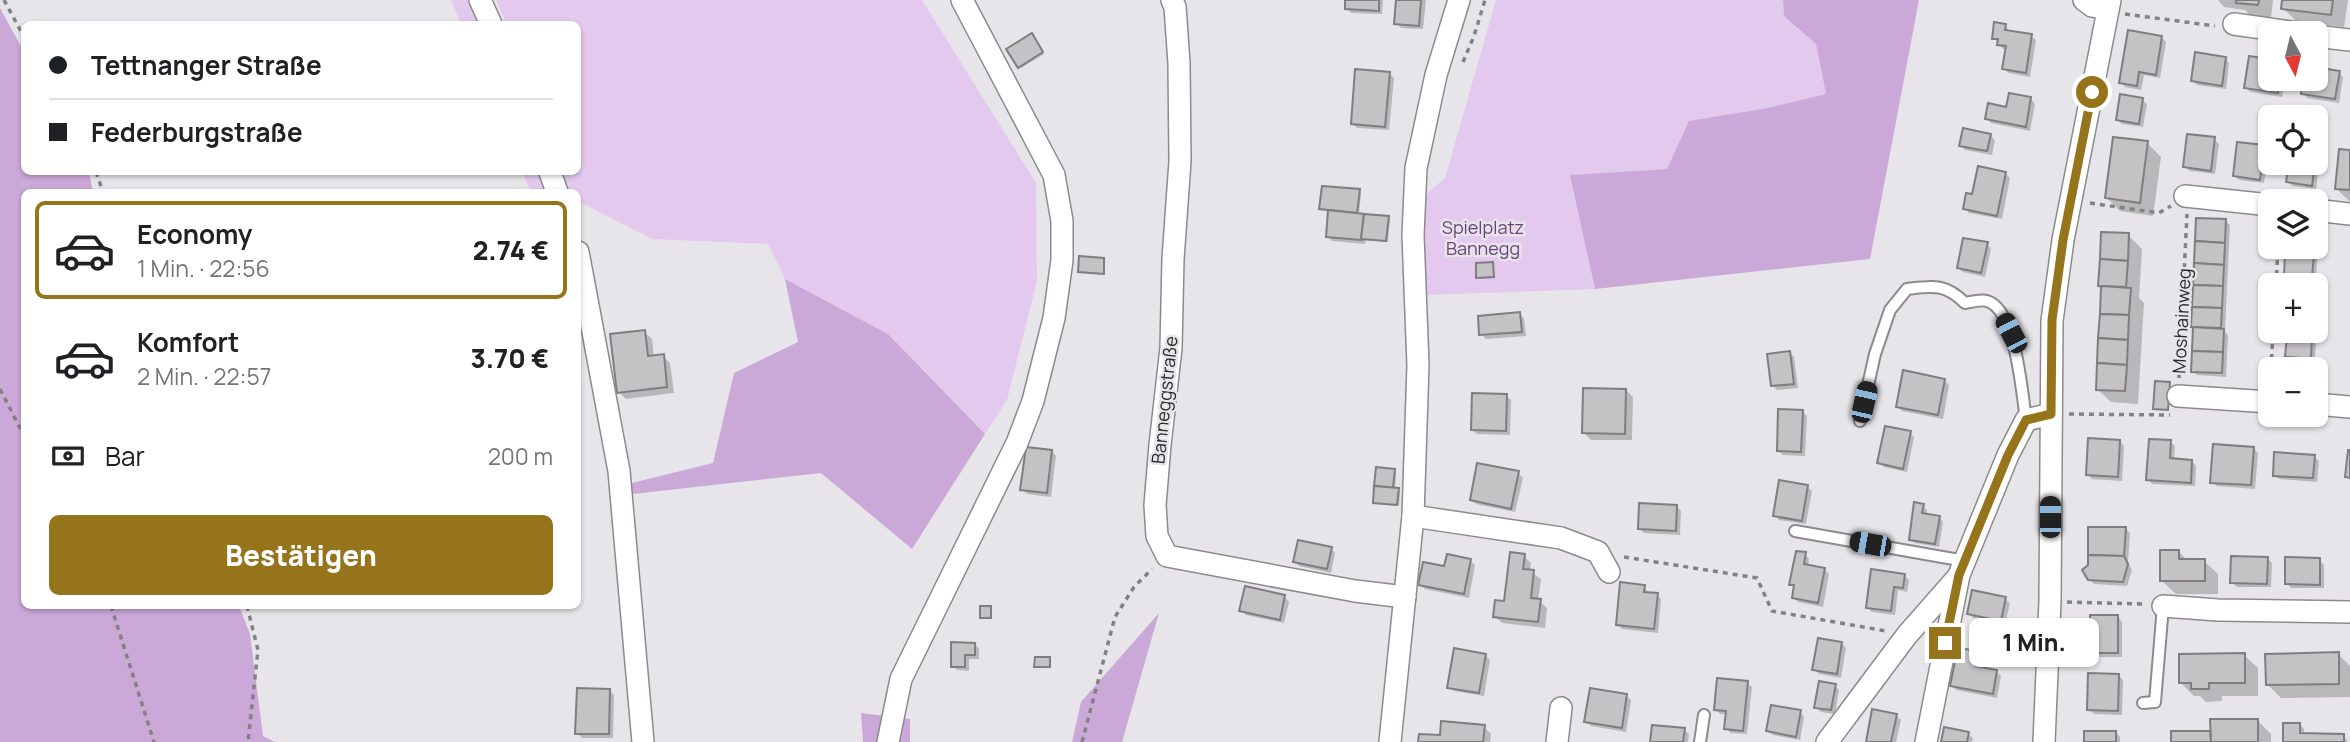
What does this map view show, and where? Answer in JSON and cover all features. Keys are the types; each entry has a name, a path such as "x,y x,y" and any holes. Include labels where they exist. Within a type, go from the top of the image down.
{"street":[{"path":"480,0 490,21"},
{"path":"888,742 901,679 1017,443 1032,401 1054,318 1062,260 1062,221 1054,175 962,0"},
{"name":"Banneggstraße","path":"1167,556 1157,536 1155,505 1171,348 1173,260 1180,161 1179,63 1175,7 1172,0"},
{"path":"1390,742 1413,516 1418,365 1413,235 1416,168 1436,75 1459,0"},
{"path":"2045,742 2050,601 2052,320 2063,240 2109,5 2092,6 2084,0"},
{"path":"2234,24 2258,27"},
{"path":"2328,37 2350,40"},
{"path":"2185,196 2258,204"},
{"path":"2328,211 2350,214"},
{"path":"581,268 619,471 643,742"},
{"name":"Moshainweg","path":"2178,396 2258,401"},
{"path":"2328,405 2350,407"},
{"path":"1926,742 1962,568 2008,455 2026,420 2051,414"},
{"path":"1413,516 1561,538 1598,552 1609,572"},
{"path":"1167,556 1355,591 1405,597"},
{"path":"1827,742 1907,635 1962,568"},
{"path":"2163,606 2218,610 2350,612"},
{"path":"1557,742 1561,708"}],"lane":[{"path":"1860,421 1875,354 1890,310 1907,289 1936,285 1956,293 1965,303 1986,300 1998,308 2011,333 2026,420"},
{"path":"1794,531 1962,568"},
{"path":"2143,703 2155,702 2163,606"},
{"path":"1700,742 1704,715"}],"path":[{"path":"4,0 21,31"},
{"path":"1462,63 1485,0"},
{"path":"2109,5 2135,16 2224,27 2234,24"},
{"path":"2071,201 2159,213 2185,196"},
{"name":"Moshainweg","path":"2178,396 2187,215 2185,196"},
{"path":"0,389 21,430"},
{"path":"2051,414 2171,415 2178,396"},
{"path":"1598,552 1757,578 1772,611 1907,635"},
{"path":"1082,742 1115,617 1134,587 1167,556"},
{"path":"2081,602 2137,603"},
{"path":"112,609 154,742"},
{"path":"248,609 258,650 248,742"}],"green space":[{"path":"451,0 475,0 484,21 460,21"},
{"path":"496,0 922,0 1036,183 1037,281 1007,400 985,434 888,334 785,279 768,244 652,239 581,203 581,189 567,189 562,175 581,175 581,21 505,21"},
{"name":"Spielplatz Bannegg","path":"1496,0 1783,0 1784,16 1816,44 1826,94 1768,108 1668,169 1571,175 1595,289 1423,295 1420,245 1425,195 1445,178"},
{"path":"523,175 544,175 549,189 530,189"}],"shaded area":[{"path":"1783,0 1919,0 1870,259 1595,289 1570,175 1667,169 1689,121 1768,108 1826,94 1816,44 1784,16"},
{"path":"0,8 21,46 21,175 90,175 92,189 21,189 21,609 240,609 250,634 263,736 275,742 0,742"},
{"path":"785,279 888,334 985,434 912,549 821,473 633,494 628,484 713,463 734,373 798,342"},
{"path":"1159,613 1122,742 1072,742 1081,702"},
{"path":"861,713 910,719 910,742 863,742"}],"building":[{"path":"1345,0 1379,0 1379,11 1345,9"},
{"path":"1396,0 1421,0 1419,26 1394,24"},
{"path":"2236,0 2259,0 2258,5 2236,3"},
{"path":"2282,0 2333,0 2331,15 2281,9"},
{"path":"1994,22 2006,24 2005,30 2032,34 2026,73 2002,69 2006,46 1997,45 1998,39 1992,39"},
{"path":"2128,30 2162,36 2156,75 2139,72 2137,86 2119,83"},
{"path":"1032,33 1043,52 1018,68 1006,49"},
{"path":"2195,52 2226,57 2222,86 2191,81"},
{"path":"2249,56 2258,57 2258,90 2244,88"},
{"path":"1355,69 1390,72 1385,127 1351,124"},
{"path":"2328,69 2340,71 2335,99 2301,94 2301,91 2328,91"},
{"path":"2009,93 2031,97 2026,127 1985,119 1988,103 2006,107"},
{"path":"2120,94 2143,98 2139,124 2116,120"},
{"path":"1963,128 1991,134 1987,151 1959,146"},
{"path":"2187,134 2215,137 2211,171 2183,167"},
{"path":"2113,137 2148,141 2140,203 2105,198"},
{"path":"2237,142 2258,144 2260,180 2233,176"},
{"path":"2339,149 2350,150 2350,190 2335,189"},
{"path":"1978,166 2006,172 1997,216 1963,209 1966,193 1972,194"},
{"path":"2287,175 2313,175 2312,186 2286,182"},
{"path":"1322,186 1360,189 1357,213 1319,209"},
{"path":"1328,210 1364,214 1361,240 1326,237"},
{"path":"1364,214 1389,216 1386,241 1361,239"},
{"path":"2196,218 2226,219 2225,243 2195,241"},
{"path":"2101,232 2129,233 2128,261 2100,259"},
{"path":"1963,238 1988,242 1981,273 1957,268"},
{"path":"2195,241 2225,243 2224,265 2194,263"},
{"path":"1079,256 1104,258 1104,274 1078,272"},
{"path":"2100,259 2128,261 2126,287 2098,286"},
{"path":"2285,259 2314,259 2312,273 2284,273"},
{"path":"1493,262 1494,277 1476,278 1476,263"},
{"path":"2194,263 2224,265 2223,286 2193,285"},
{"path":"2193,285 2223,286 2222,308 2192,307"},
{"path":"2101,286 2131,288 2129,315 2100,314"},
{"path":"2192,307 2222,308 2221,328 2191,327"},
{"path":"1520,312 1522,332 1479,335 1478,316"},
{"path":"2100,314 2129,315 2128,340 2098,338"},
{"path":"2193,327 2224,329 2223,352 2192,351"},
{"path":"645,330 648,356 664,354 667,387 617,393 610,334"},
{"path":"2098,338 2128,340 2127,365 2097,363"},
{"path":"2286,343 2312,343 2311,357 2285,357"},
{"path":"1790,351 1794,384 1771,386 1767,354"},
{"path":"2192,351 2223,352 2222,373 2191,372"},
{"path":"2097,363 2127,365 2125,391 2096,390"},
{"path":"1903,370 1945,379 1938,415 1896,407"},
{"path":"2155,381 2170,382 2168,410 2153,409"},
{"path":"1583,388 1626,389 1625,434 1582,433"},
{"path":"1472,393 1507,394 1506,431 1471,430"},
{"path":"1778,409 1803,410 1801,452 1777,451"},
{"path":"1885,426 1911,431 1903,469 1877,463"},
{"path":"2088,438 2120,440 2118,477 2086,475"},
{"path":"2149,439 2171,440 2170,458 2192,460 2191,483 2146,480"},
{"path":"2213,444 2254,447 2251,485 2210,483"},
{"path":"1026,447 1052,450 1047,493 1020,490"},
{"path":"2350,450 2350,478 2345,477"},
{"path":"2274,452 2315,455 2313,478 2273,476"},
{"path":"1477,463 1519,471 1511,509 1470,500"},
{"path":"1376,467 1395,469 1393,488 1374,486"},
{"path":"1779,480 1808,485 1802,521 1773,516"},
{"path":"1374,486 1399,488 1397,505 1373,503"},
{"path":"1914,502 1924,504 1922,513 1940,516 1935,544 1909,540"},
{"path":"1639,503 1677,505 1676,531 1638,529"},
{"path":"2088,527 2126,527 2124,556 2088,555"},
{"path":"1298,540 1332,547 1327,569 1293,562"},
{"path":"2160,550 2179,550 2179,559 2205,559 2205,581 2160,581"},
{"path":"1796,551 1806,552 1804,564 1825,568 1818,603 1792,598 1794,585 1789,585"},
{"path":"1510,552 1525,554 1523,569 1534,570 1531,598 1541,599 1538,622 1493,617 1495,600 1504,601"},
{"path":"1447,554 1471,559 1464,594 1418,585 1423,562 1444,566"},
{"path":"2088,555 2124,556 2128,564 2123,582 2088,580 2082,570 2088,565"},
{"path":"2231,556 2268,557 2267,584 2230,583"},
{"path":"2285,557 2320,558 2320,585 2285,584"},
{"path":"1871,569 1905,574 1903,588 1894,587 1891,611 1866,608"},
{"path":"1620,582 1645,585 1644,592 1658,593 1654,629 1616,625"},
{"path":"1245,586 1285,595 1280,620 1239,611"},
{"path":"1972,590 2006,597 2001,621 1967,614"},
{"path":"980,606 991,606 991,618 980,618"},
{"path":"2090,615 2118,615 2118,653 2090,653"},
{"path":"1818,638 1842,642 1837,674 1812,670"},
{"path":"951,642 975,643 975,655 965,655 965,667 951,667"},
{"path":"1958,647 1978,652 1975,666 1997,670 1993,694 1950,686"},
{"path":"1454,648 1486,654 1479,693 1447,688"},
{"path":"2339,652 2339,684 2266,685 2265,654"},
{"path":"2245,653 2245,683 2209,683 2209,689 2191,689 2191,683 2179,683 2179,654"},
{"path":"1035,657 1050,657 1050,667 1034,667"},
{"path":"2088,673 2119,674 2118,711 2087,710"},
{"path":"1717,678 1748,681 1743,731 1724,729 1726,711 1714,710"},
{"path":"1819,681 1836,684 1831,710 1814,708"},
{"path":"577,688 610,689 609,734 575,734"},
{"path":"1590,688 1627,694 1622,728 1584,722"},
{"path":"1771,705 1801,710 1796,737 1766,731"},
{"path":"1872,709 1897,714 1891,742 1866,742"},
{"path":"2210,719 2258,719 2258,742 2211,742"},
{"path":"1441,721 1485,725 1483,742 1418,742 1419,734 1440,735"},
{"path":"2283,723 2300,723 2300,733 2344,734 2344,742 2283,742"},
{"path":"1652,725 1685,728 1683,742 1650,742"},
{"path":"1944,727 1969,732 1967,742 1941,742"},
{"path":"2084,731 2116,731 2116,742 2084,742"},
{"path":"2171,731 2210,731 2211,742 2171,742"}],"route":[{"path":"1945,643 1959,575 2008,455 2026,420 2051,414 2052,320 2063,240 2092,92"}]}
